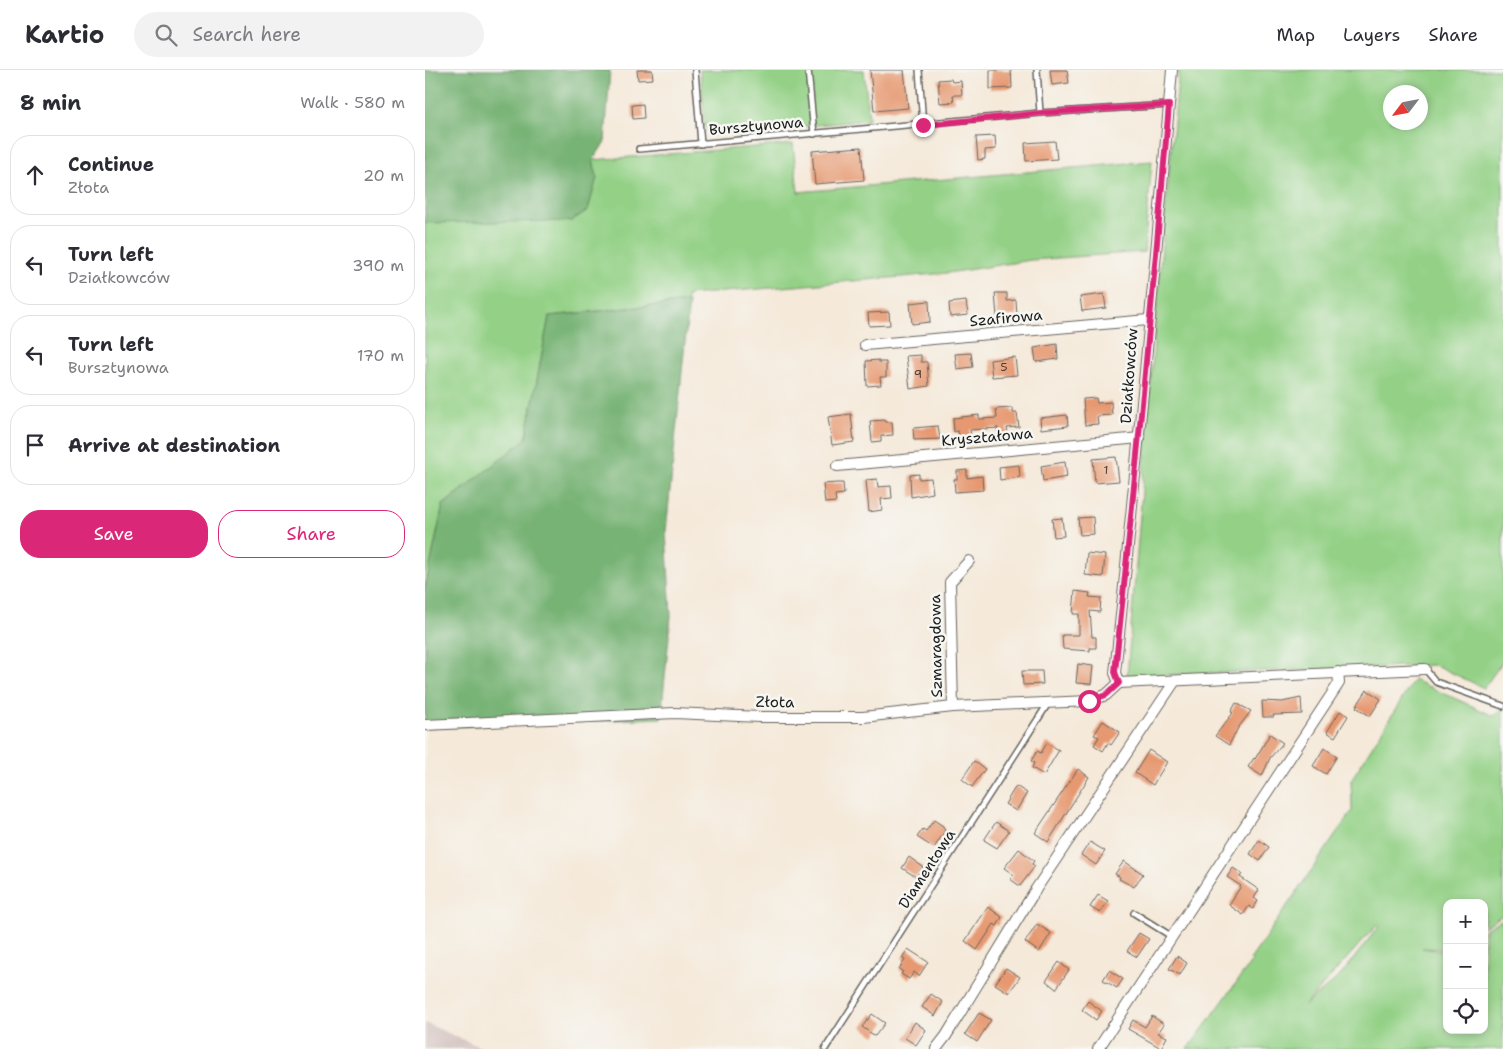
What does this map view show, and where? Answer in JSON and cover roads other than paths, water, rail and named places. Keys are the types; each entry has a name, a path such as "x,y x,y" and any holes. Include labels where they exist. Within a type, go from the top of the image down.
{"street":[{"name":"Działkowców","path":"1119,683 1115,672 1140,438 1148,320 1172,70"},
{"name":"Szafirowa","path":"865,345 1148,320"},
{"name":"Kryształowa","path":"837,466 1140,438"},
{"name":"Szmaragdowa","path":"953,708 950,582 969,561"},
{"path":"1119,683 1425,669"},
{"path":"1098,1049 1339,683 1338,672"},
{"path":"936,1049 946,1036 1036,888 1175,681"},
{"name":"Złota","path":"425,725 675,713 760,717 863,717 953,708 1089,701 1106,695 1119,683"}],"lane":[{"name":"Bursztynowa","path":"695,70 701,144"},
{"name":"Bursztynowa","path":"807,70 814,134"},
{"path":"919,70 923,125"},
{"path":"1037,70 1041,113"},
{"name":"Bursztynowa","path":"639,149 1041,113 1169,105"},
{"path":"1425,669 1436,682 1503,706"},
{"name":"Diamentowa","path":"825,1049 1049,702"},
{"path":"1134,913 1171,936"}]}
